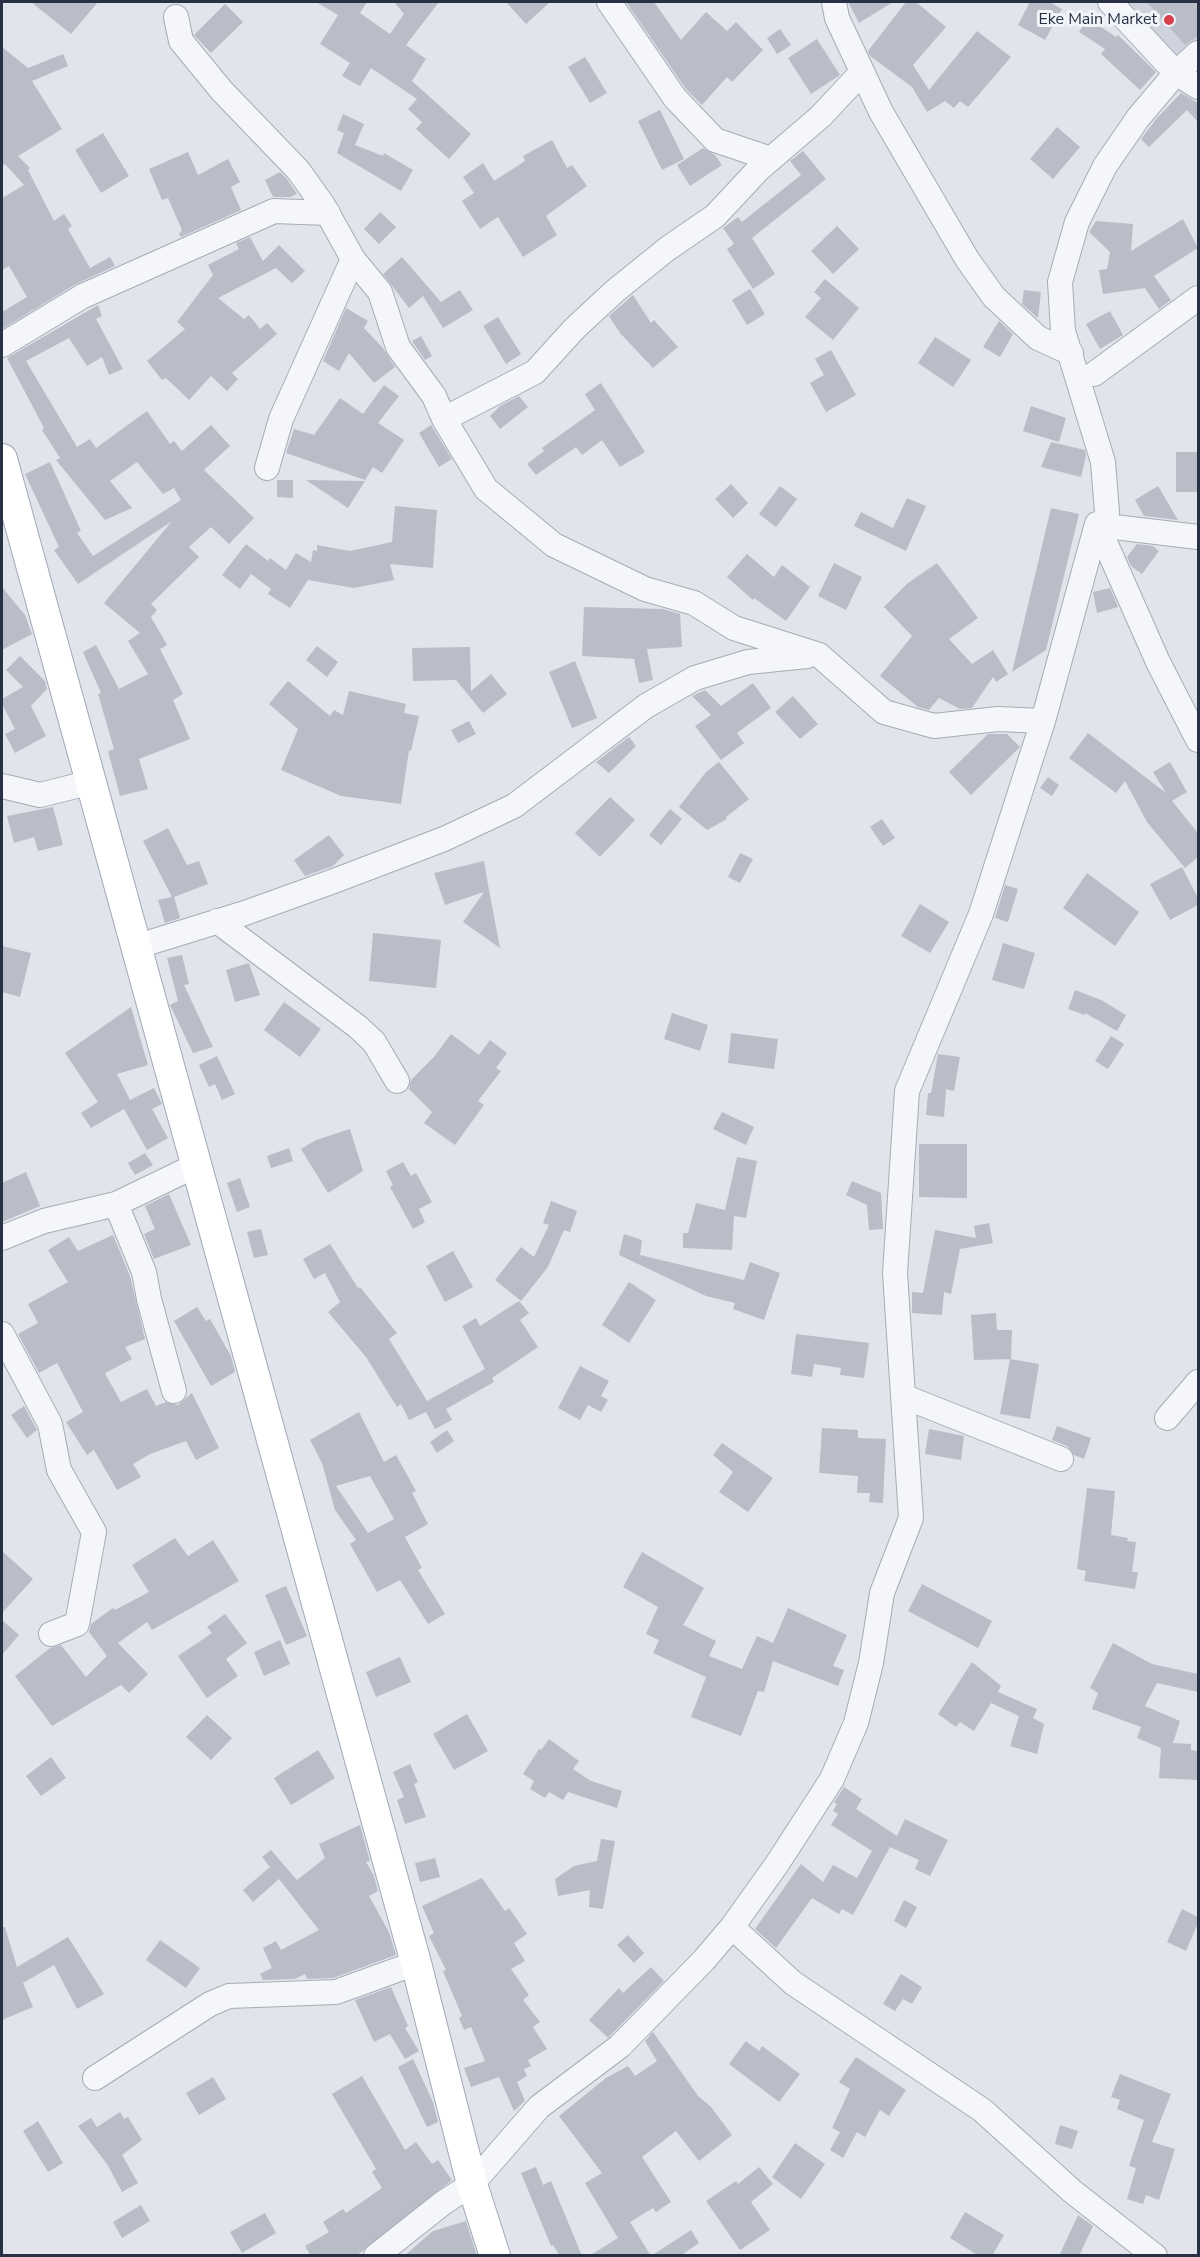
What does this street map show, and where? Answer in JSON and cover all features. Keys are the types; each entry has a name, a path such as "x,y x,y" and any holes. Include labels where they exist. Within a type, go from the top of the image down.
{"main road":[{"path":"2,459 88,783 416,1963 472,2184 495,2256"}],"street":[{"path":"609,2 675,98 716,140 771,159"},
{"path":"834,2 837,18 881,112 967,260 994,297 1038,338 1071,353"},
{"path":"1110,2 1176,73 1198,87"},
{"path":"176,17 181,41 222,91 298,170 328,213 353,259 380,292 398,347 434,396 444,419 486,489 554,545 645,589 694,603 734,628 819,655 884,711 934,726 998,718 1043,721"},
{"path":"376,2256 443,2203 472,2184 539,2107 620,2046 732,1927 832,1779 856,1723 871,1663 882,1593 911,1518 905,1397 895,1273 907,1091 981,914 1043,721 1101,524 1107,512 1103,462 1063,330 1060,282 1077,222 1105,166 1137,118 1176,73 1198,53"},
{"path":"444,419 535,372 575,328 615,291 667,249 715,216 771,159 821,116 862,72"},
{"path":"2,345 83,296 274,212 328,213"},
{"path":"267,468 281,418 353,259"},
{"path":"1094,374 1198,298"},
{"path":"1101,524 1198,537"},
{"path":"1101,524 1158,662 1198,740"},
{"path":"135,947 217,921 444,839 514,806 646,706 695,678 748,662 819,655"},
{"path":"2,786 40,795 88,783"},
{"path":"217,921 358,1027 374,1042 397,1081"},
{"path":"2,1238 44,1221 116,1204 195,1166"},
{"path":"116,1204 144,1272 174,1391"},
{"path":"2,1334 50,1424 59,1470 94,1532 88,1576 77,1624 51,1634"},
{"path":"1167,1418 1198,1382"},
{"path":"905,1397 1061,1459"},
{"path":"732,1927 794,1983 982,2110 1073,2192 1155,2256"},
{"path":"95,2078 210,2004 229,1996 336,1992 416,1963"}],"shaded area":[{"name":"Eke Main Market","path":"1124,2 1198,2 1198,39 1175,59"}],"building":[{"path":"31,2 98,2 71,34"},
{"path":"316,2 367,2 360,13 390,34 404,14 394,2 439,2 406,45 426,59 412,81 471,134 449,159 416,129 422,122 408,109 417,99 371,68 360,86 342,76 350,63 320,44 338,15"},
{"path":"506,2 550,2 526,24"},
{"path":"626,2 654,2 681,40 706,12 727,31 736,22 763,50 732,82 727,77 702,105 686,89"},
{"path":"848,2 893,2 859,23"},
{"path":"906,2 916,2 946,27 913,65 929,90 977,31 1011,57 968,107 960,101 954,108 945,101 927,112 912,87 870,56 868,51"},
{"path":"1030,2 1049,2 1062,9 1045,40 1018,25"},
{"path":"1147,2 1198,2 1198,36 1185,45"},
{"path":"225,4 243,22 211,53 194,35"},
{"path":"1088,18 1116,37 1118,35 1156,72 1140,90 1101,54 1105,49 1079,32"},
{"path":"780,29 791,45 777,54 767,38"},
{"path":"817,39 840,75 811,94 788,58"},
{"path":"2,47 28,68 63,54 68,66 32,81 62,129 18,156 30,168 28,170 54,221 64,214 72,226 68,229 90,268 110,257 115,266 76,284 2,329 2,312 27,297 9,266 2,270 2,198 24,185 5,164 2,166"},
{"path":"585,57 607,93 590,103 568,67"},
{"path":"1181,93 1198,103 1198,122 1187,110 1149,147 1141,139"},
{"path":"660,110 684,159 662,170 638,121"},
{"path":"343,114 364,124 355,145 383,156 384,153 413,170 401,191 337,153 344,133 337,130"},
{"path":"1057,127 1080,147 1053,179 1030,159"},
{"path":"103,133 129,176 101,193 75,150"},
{"path":"552,140 567,168 572,165 587,186 546,216 557,235 523,257 498,217 480,229 462,201 474,193 463,177 483,163 494,181 525,161 523,156"},
{"path":"703,148 715,155 722,165 690,186 677,165"},
{"path":"803,151 826,179 752,238 775,274 753,289 727,249 734,244 723,228 738,217 742,222 801,175 790,161"},
{"path":"188,152 198,175 228,159 240,182 231,187 241,210 181,237 179,234 182,230 168,198 162,200 149,169"},
{"path":"280,172 297,194 290,197 273,197 265,180"},
{"path":"380,212 396,227 379,244 364,229"},
{"path":"1183,219 1198,248 1154,276 1171,300 1159,309 1145,288 1103,294 1099,270 1107,269 1110,252 1089,232 1096,221 1133,224 1131,251"},
{"path":"837,226 859,249 833,274 811,251"},
{"path":"250,237 263,261 279,245 305,271 292,283 276,268 218,298 244,319 249,315 260,329 267,323 277,334 232,373 238,379 227,391 211,376 189,400 166,378 162,380 147,361 185,329 177,322 213,275 208,265 239,249 236,243"},
{"path":"402,257 441,302 460,290 473,310 443,328 423,296 409,308 383,274"},
{"path":"825,279 859,308 833,340 805,317 821,298 814,292"},
{"path":"750,289 765,314 747,325 732,300"},
{"path":"1024,290 1041,292 1038,318 1022,304"},
{"path":"633,295 651,323 654,320 678,347 653,368 620,333 609,316"},
{"path":"98,305 102,316 96,319 123,369 109,375 102,357 87,366 69,338 26,361 77,447 90,439 96,448 147,411 170,444 174,441 182,451 211,425 230,446 204,470 254,518 229,544 211,527 189,547 199,557 151,604 157,610 151,617 167,645 160,649 183,694 173,700 190,739 139,759 148,789 120,796 108,751 114,749 98,694 101,693 83,652 96,645 119,689 148,674 128,641 140,633 104,603 172,521 78,584 54,550 59,547 25,474 50,462 81,531 77,533 93,556 181,500 174,488 163,494 137,462 110,481 132,508 105,520 56,460 60,458 42,430 44,428 7,358"},
{"path":"346,308 368,321 364,328 383,348 395,367 374,383 349,353 339,371 323,361"},
{"path":"1110,311 1123,335 1100,349 1086,324"},
{"path":"498,317 521,354 506,364 483,326"},
{"path":"999,321 1013,334 1000,357 983,347"},
{"path":"421,336 432,356 425,360 412,341"},
{"path":"935,337 971,360 953,387 918,363"},
{"path":"831,350 856,395 826,412 810,383 824,375 815,359"},
{"path":"601,383 645,452 620,467 602,440 582,455 576,447 536,475 527,464 544,451 542,448 595,410 585,394"},
{"path":"384,385 399,396 378,423 404,440 382,473 373,467 365,480 286,453 294,429 314,435 340,398 363,414"},
{"path":"519,396 528,407 500,429 490,416 500,406"},
{"path":"1031,406 1066,418 1059,442 1023,431"},
{"path":"431,425 452,459 439,467 419,433"},
{"path":"1051,442 1085,450 1086,456 1081,477 1041,467"},
{"path":"1176,452 1198,452 1198,492 1176,492"},
{"path":"277,480 293,480 293,498 277,497"},
{"path":"306,480 365,481 348,508"},
{"path":"731,484 748,503 733,518 715,499"},
{"path":"780,486 797,499 776,527 759,514"},
{"path":"1158,486 1178,520 1144,516 1135,500"},
{"path":"907,498 926,506 906,551 854,526 861,512 893,528"},
{"path":"395,506 437,510 433,568 390,564 394,580 354,588 308,580 290,608 268,594 271,589 251,574 240,589 222,575 246,544 268,561 270,558 286,570 296,553 311,562 313,550 317,551 317,545 350,551 392,542"},
{"path":"1051,508 1079,514 1046,650 1012,672"},
{"path":"1137,544 1153,546 1159,551 1142,574 1131,566 1127,557"},
{"path":"747,554 774,577 782,565 810,587 786,621 754,598 753,600 727,577"},
{"path":"834,563 862,577 846,610 818,596"},
{"path":"937,563 978,618 949,639 972,664 993,650 1008,674 996,682 993,677 972,708 960,709 939,698 929,710 918,707 880,676 912,636 884,607 908,583"},
{"path":"2,587 25,615 32,634 2,650"},
{"path":"1110,588 1118,607 1097,613 1093,592"},
{"path":"584,607 663,609 680,614 682,647 647,649 653,680 639,683 634,659 582,656"},
{"path":"317,646 338,662 327,677 306,660"},
{"path":"470,647 471,691 491,674 507,694 483,713 456,680 413,681 412,648"},
{"path":"20,656 45,681 47,689 31,706 46,736 15,753 5,734 15,729 2,704 2,699 23,687 6,670"},
{"path":"575,661 597,718 572,728 549,672"},
{"path":"288,681 330,716 334,710 343,715 349,691 406,704 404,713 419,716 411,751 409,750 401,804 341,796 281,770 298,729 269,704"},
{"path":"753,683 771,708 737,733 744,743 721,760 695,726 711,715 692,696 705,690 721,706"},
{"path":"793,696 818,724 800,739 775,712"},
{"path":"469,721 476,734 458,743 451,730"},
{"path":"1088,733 1166,793 1153,772 1170,762 1187,792 1172,801 1198,833 1198,857 1185,868 1147,822 1125,781 1116,793 1069,758"},
{"path":"988,734 1007,734 1020,747 971,795 949,772"},
{"path":"629,737 636,746 609,773 596,762"},
{"path":"719,762 749,799 726,817 727,819 707,830 679,807 706,772"},
{"path":"1048,777 1059,785 1052,796 1040,788"},
{"path":"610,797 635,820 600,857 575,833"},
{"path":"53,807 63,845 38,851 34,837 14,843 7,816"},
{"path":"670,809 682,819 661,845 649,835"},
{"path":"882,819 895,838 883,846 870,827"},
{"path":"168,828 187,865 199,861 208,884 174,897 180,918 165,923 158,900 172,897 143,841"},
{"path":"329,835 344,855 333,866 305,876 294,860"},
{"path":"740,853 753,859 740,883 728,877"},
{"path":"484,861 500,948 463,922 484,892 445,905 434,873"},
{"path":"1182,867 1198,898 1198,905 1170,920 1150,884"},
{"path":"1087,873 1139,912 1115,946 1063,908"},
{"path":"1005,885 1018,889 1008,922 995,918"},
{"path":"920,904 949,922 930,953 901,936"},
{"path":"373,933 441,940 436,988 369,981"},
{"path":"1003,943 1035,953 1024,989 992,980"},
{"path":"2,946 31,953 20,997 2,992"},
{"path":"182,955 189,984 184,985 213,1047 193,1053 170,1005 178,1001 167,958"},
{"path":"249,963 260,995 235,1002 226,970"},
{"path":"1075,990 1101,1000 1126,1015 1117,1031 1085,1013 1085,1015 1068,1009"},
{"path":"284,1002 321,1029 300,1057 264,1030"},
{"path":"131,1007 148,1065 117,1074 130,1100 154,1088 162,1104 152,1109 168,1138 147,1150 124,1109 91,1128 81,1113 98,1102 65,1053"},
{"path":"672,1013 708,1025 700,1051 664,1039"},
{"path":"731,1033 778,1039 774,1069 728,1063"},
{"path":"451,1034 479,1055 490,1040 507,1053 496,1068 501,1071 478,1101 484,1105 455,1145 424,1123 432,1112 409,1089 411,1080 434,1057"},
{"path":"1111,1036 1124,1044 1108,1069 1095,1061"},
{"path":"938,1054 960,1057 954,1091 946,1089 944,1117 926,1115 928,1093 931,1093"},
{"path":"217,1056 235,1094 222,1100 215,1084 209,1087 199,1065"},
{"path":"722,1112 754,1127 746,1145 713,1129"},
{"path":"350,1129 363,1171 328,1193 301,1149 316,1140"},
{"path":"919,1144 967,1144 967,1198 919,1197"},
{"path":"289,1148 293,1161 271,1168 267,1156"},
{"path":"145,1153 153,1165 135,1175 128,1163"},
{"path":"737,1157 757,1161 746,1218 734,1216 732,1250 683,1248 683,1233 688,1233 696,1203 725,1210"},
{"path":"403,1162 411,1176 416,1173 432,1202 419,1209 425,1222 413,1229 390,1187 393,1185 386,1171"},
{"path":"26,1172 40,1206 2,1222 2,1183"},
{"path":"240,1178 250,1207 237,1212 227,1183"},
{"path":"852,1181 881,1193 883,1229 869,1230 867,1205 846,1195"},
{"path":"169,1194 191,1245 154,1259 144,1234 155,1229 145,1206"},
{"path":"551,1201 577,1211 570,1232 564,1230 548,1267 521,1301 495,1280 521,1247 534,1257 549,1225 543,1223"},
{"path":"989,1223 993,1243 960,1249 951,1294 944,1292 942,1315 912,1313 912,1292 923,1293 935,1230 976,1238 974,1226"},
{"path":"261,1229 268,1255 254,1258 247,1232"},
{"path":"624,1234 642,1240 640,1255 744,1280 750,1262 780,1273 764,1320 733,1309 735,1303 706,1296 619,1255"},
{"path":"113,1235 130,1276 145,1339 125,1347 132,1359 105,1373 121,1402 147,1389 156,1406 166,1402 178,1405 192,1393 219,1448 196,1460 186,1441 150,1454 133,1464 141,1477 117,1490 94,1450 87,1455 66,1422 83,1412 57,1363 39,1373 18,1334 38,1323 28,1304 68,1282 48,1250 69,1237 78,1251"},
{"path":"330,1244 358,1288 360,1287 397,1333 389,1339 427,1401 485,1369 462,1326 476,1318 480,1326 519,1301 529,1313 520,1320 538,1347 492,1378 494,1382 446,1409 452,1420 435,1429 426,1412 409,1420 401,1404 397,1407 366,1357 328,1312 340,1302 325,1273 314,1279 303,1259"},
{"path":"453,1251 473,1287 445,1302 426,1266"},
{"path":"629,1282 656,1300 629,1343 602,1325"},
{"path":"197,1307 206,1321 210,1319 231,1356 235,1372 211,1386 174,1321"},
{"path":"996,1313 997,1330 1012,1330 1011,1359 974,1360 971,1315"},
{"path":"796,1334 869,1343 864,1378 840,1375 841,1368 814,1364 812,1377 791,1374"},
{"path":"1010,1359 1039,1364 1030,1419 1000,1414"},
{"path":"580,1366 609,1381 601,1396 608,1400 601,1412 588,1405 580,1420 558,1408"},
{"path":"24,1406 37,1430 27,1438 11,1415"},
{"path":"359,1412 384,1462 396,1455 416,1491 412,1493 428,1524 405,1537 422,1568 418,1570 445,1614 428,1624 400,1580 377,1592 350,1544 356,1540 335,1510 322,1463 310,1440","holes":["370,1476 394,1519 368,1533 336,1486"]},
{"path":"1057,1426 1091,1438 1084,1459 1074,1455 1067,1446 1052,1440"},
{"path":"822,1428 858,1430 858,1438 886,1439 883,1503 869,1502 870,1493 857,1493 858,1476 819,1473"},
{"path":"929,1429 964,1436 961,1460 925,1454"},
{"path":"447,1430 454,1441 437,1453 430,1442"},
{"path":"722,1443 773,1478 748,1512 719,1492 733,1472 713,1455"},
{"path":"1087,1488 1115,1491 1111,1535 1136,1542 1132,1572 1138,1572 1135,1589 1084,1581 1086,1571 1077,1569"},
{"path":"175,1538 188,1556 213,1540 239,1581 152,1630 147,1622 118,1643 148,1674 129,1693 121,1685 52,1726 15,1676 50,1648 61,1645 86,1677 107,1656 89,1632 91,1624 113,1608 115,1610 149,1592 132,1565"},
{"path":"2,1551 33,1579 2,1613"},
{"path":"642,1552 704,1588 683,1625 716,1641 709,1656 742,1669 757,1636 773,1643 788,1608 847,1635 833,1666 844,1670 838,1686 773,1661 764,1692 758,1691 741,1736 691,1717 706,1677 653,1653 659,1640 646,1634 658,1607 623,1587"},
{"path":"922,1584 992,1621 978,1648 908,1611"},
{"path":"286,1586 307,1636 286,1645 265,1595"},
{"path":"225,1614 247,1643 226,1659 238,1676 207,1698 178,1656 212,1633 207,1627"},
{"path":"2,1620 19,1635 2,1655"},
{"path":"280,1640 290,1664 264,1676 254,1652"},
{"path":"1113,1643 1152,1664 1198,1674 1198,1692 1157,1683 1145,1706 1180,1721 1173,1743 1191,1744 1191,1750 1198,1751 1198,1780 1159,1778 1161,1748 1137,1738 1141,1727 1092,1709 1098,1693 1090,1688"},
{"path":"400,1657 411,1682 376,1697 366,1672"},
{"path":"972,1662 1001,1686 998,1692 1037,1709 1033,1718 1044,1724 1037,1754 1010,1746 1019,1716 991,1703 974,1731 960,1722 956,1727 938,1714"},
{"path":"467,1714 488,1751 454,1770 433,1734"},
{"path":"207,1715 232,1738 211,1760 186,1737"},
{"path":"549,1739 579,1761 573,1769 591,1781 622,1791 617,1808 568,1792 563,1800 549,1792 545,1798 530,1789 534,1781 523,1774 539,1749 541,1750"},
{"path":"318,1750 335,1778 291,1805 274,1778"},
{"path":"51,1757 66,1778 41,1796 26,1776"},
{"path":"410,1764 418,1782 414,1784 426,1817 405,1824 397,1800 404,1797 393,1772"},
{"path":"844,1787 862,1799 856,1809 897,1836 905,1819 948,1840 930,1876 915,1869 919,1860 890,1847 853,1915 842,1909 839,1914 812,1898 776,1948 755,1929 801,1864 823,1882 833,1865 857,1878 872,1851 831,1825 838,1814 833,1811 837,1804 834,1802"},
{"path":"360,1825 370,1861 366,1862 374,1876 378,1891 369,1896 389,1932 396,1955 333,1978 307,1979 305,1974 295,1979 263,1980 260,1974 272,1968 263,1948 276,1941 281,1950 319,1930 279,1879 253,1902 243,1890 270,1867 262,1857 271,1850 297,1880 325,1858 319,1844"},
{"path":"601,1839 615,1841 603,1909 589,1907 590,1890 558,1896 555,1879 574,1866 597,1861"},
{"path":"435,1858 440,1877 420,1882 415,1863"},
{"path":"482,1878 505,1911 509,1908 527,1934 514,1943 525,1961 511,1969 529,1995 523,2000 540,2022 533,2027 547,2049 528,2060 531,2066 524,2069 527,2076 517,2082 525,2101 514,2111 499,2077 471,2087 464,2068 485,2061 471,2027 464,2030 459,2018 462,2016 443,1971 446,1970 429,1936 434,1933 422,1906"},
{"path":"904,1900 917,1907 906,1928 894,1921"},
{"path":"1182,1909 1198,1917 1198,1923 1186,1951 1167,1942"},
{"path":"2,1927 5,1927 17,1967 68,1937 104,1994 77,2009 54,1965 23,1983 33,2007 2,2020"},
{"path":"628,1935 644,1953 634,1963 617,1945"},
{"path":"160,1940 200,1968 186,1988 146,1960"},
{"path":"651,1967 664,1981 608,2038 589,2020 619,1988 623,1993"},
{"path":"901,1974 922,1987 912,2004 903,1999 895,2011 883,2004"},
{"path":"391,1987 408,2026 405,2028 419,2051 405,2059 390,2034 374,2042 355,2000"},
{"path":"653,2032 698,2096 711,2107 732,2135 699,2161 676,2131 642,2157 671,2202 656,2212 653,2208 630,2222 651,2256 589,2256 618,2238 585,2183 602,2173 559,2116 606,2078 628,2066 635,2076 657,2061 645,2041"},
{"path":"746,2041 759,2051 762,2046 800,2074 779,2102 729,2064"},
{"path":"856,2057 906,2090 889,2116 880,2110 865,2137 857,2132 843,2158 830,2150 840,2132 832,2128 850,2089 839,2082"},
{"path":"413,2059 433,2102 438,2122 427,2127 398,2067"},
{"path":"1120,2074 1171,2094 1152,2142 1175,2149 1159,2200 1146,2195 1143,2204 1127,2199 1136,2168 1129,2166 1144,2120 1117,2109 1120,2100 1111,2097"},
{"path":"362,2076 405,2150 416,2142 432,2164 438,2160 452,2180 356,2256 311,2256 305,2246 329,2232 323,2222 343,2209 346,2213 382,2188 372,2172 376,2169 332,2094"},
{"path":"213,2077 226,2099 199,2115 186,2093"},
{"path":"120,2112 124,2119 128,2117 142,2140 122,2155 138,2183 122,2192 107,2164 78,2126 91,2118 97,2127"},
{"path":"38,2121 63,2163 48,2172 23,2131"},
{"path":"1060,2125 1078,2131 1072,2149 1055,2144"},
{"path":"795,2143 825,2164 801,2199 772,2177"},
{"path":"536,2167 543,2185 551,2181 582,2256 560,2256 553,2245 551,2246 521,2173"},
{"path":"759,2167 773,2184 751,2202 770,2230 740,2250 706,2201 736,2181 738,2184"},
{"path":"141,2205 150,2221 122,2238 113,2222"},
{"path":"965,2212 1004,2235 992,2256 979,2256 950,2238"},
{"path":"265,2213 276,2233 242,2253 230,2232"},
{"path":"1078,2215 1093,2226 1079,2256 1059,2256"},
{"path":"466,2221 477,2256 404,2256 433,2231"},
{"path":"691,2230 699,2243 680,2256 651,2256"}],"place":[{"name":"Eke Main Market","path":"1169,20"}]}
